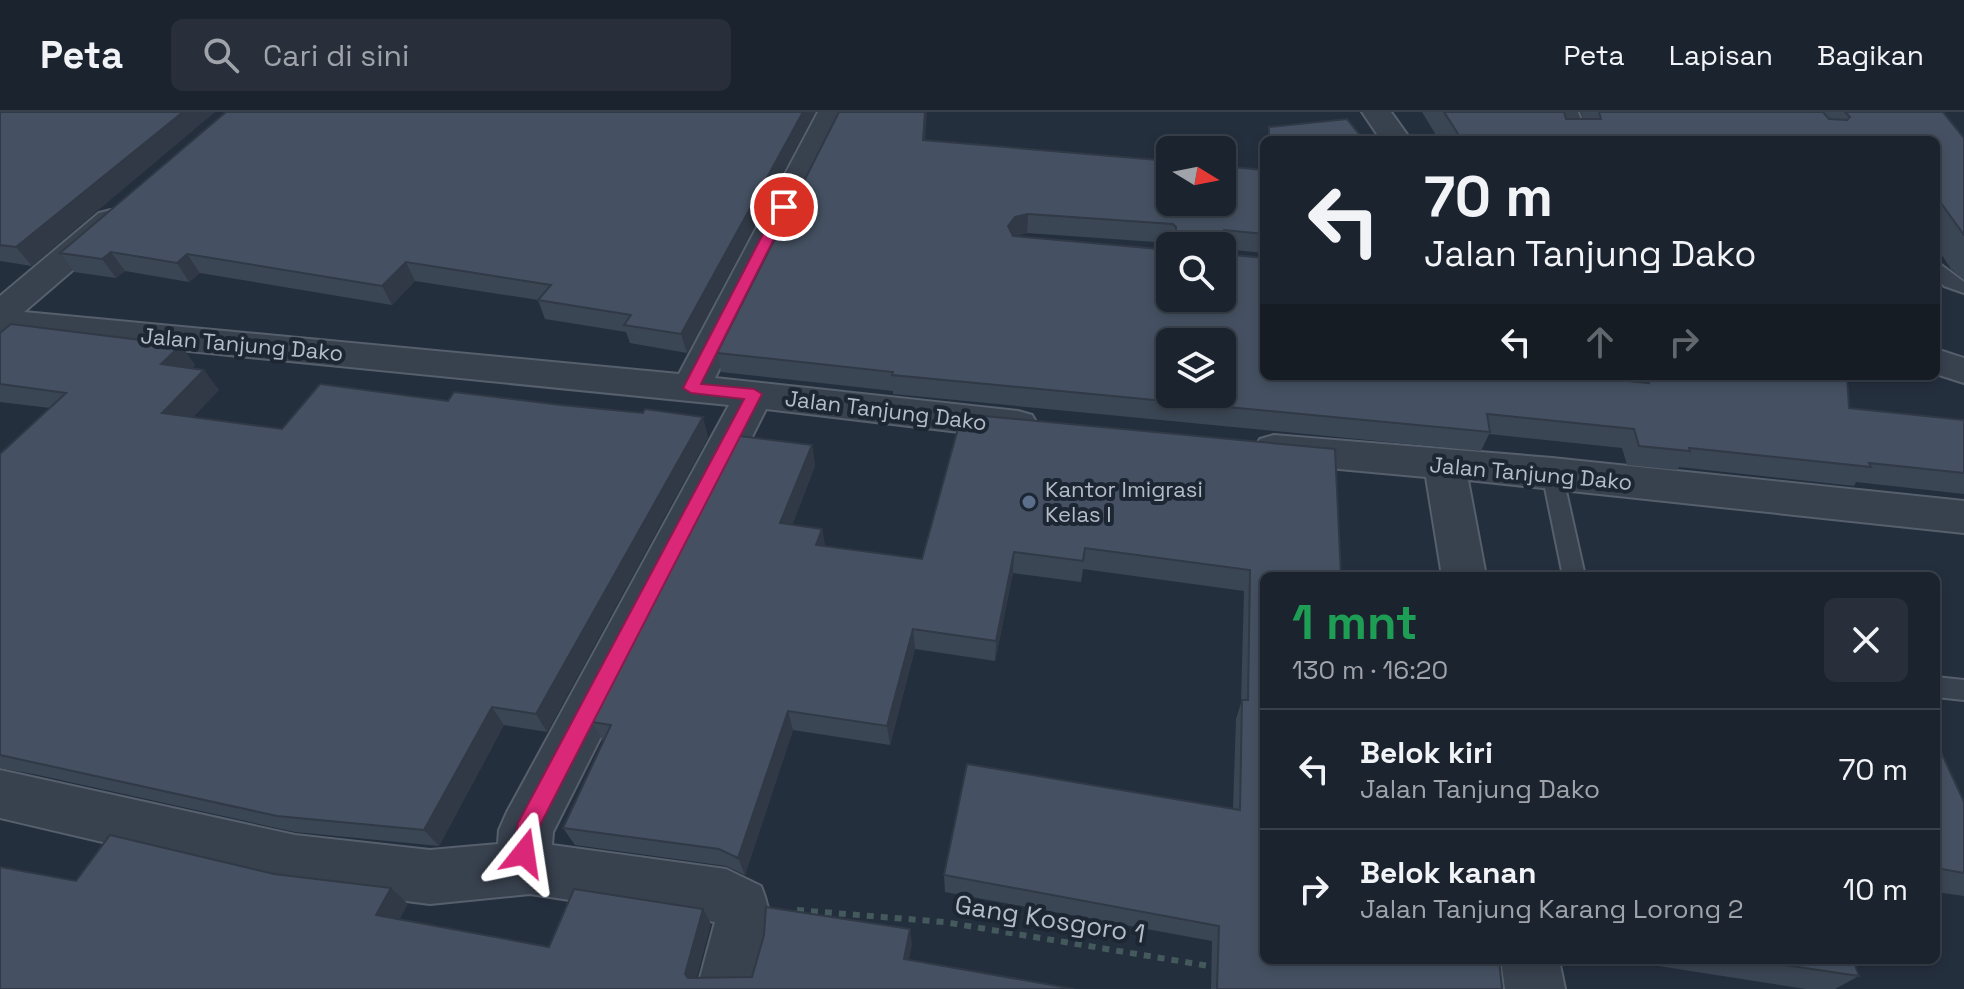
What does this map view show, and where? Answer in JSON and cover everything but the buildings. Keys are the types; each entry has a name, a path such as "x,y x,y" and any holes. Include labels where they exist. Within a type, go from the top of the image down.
{"street":[{"path":"691,388 832,112"},
{"path":"1376,112 1393,136"},
{"path":"1564,112 1572,136"},
{"path":"0,314 131,203"},
{"name":"Jalan Tanjung Dako","path":"0,321 754,394 1050,428"},
{"path":"1940,362 1964,371"},
{"path":"530,868 524,853 526,830 754,394"},
{"name":"Jalan Tanjung Dako","path":"1240,446 1552,473 1964,517"},
{"path":"1445,466 1463,572"},
{"path":"0,794 295,861 430,877 530,868 726,896 741,906 744,928 727,989"},
{"path":"1531,964 1535,989"}],"lane":[{"path":"1940,271 1950,282 1964,288"},
{"path":"1552,473 1573,572"},
{"path":"1940,687 1964,690"}],"path":[{"name":"Gang Kosgoro 1","path":"741,906 944,922 1225,968"}],"place":[{"name":"Kantor Imigrasi Kelas I","path":"1029,502"}],"route":[{"path":"524,853 526,830 754,394 691,388 784,207"}]}
